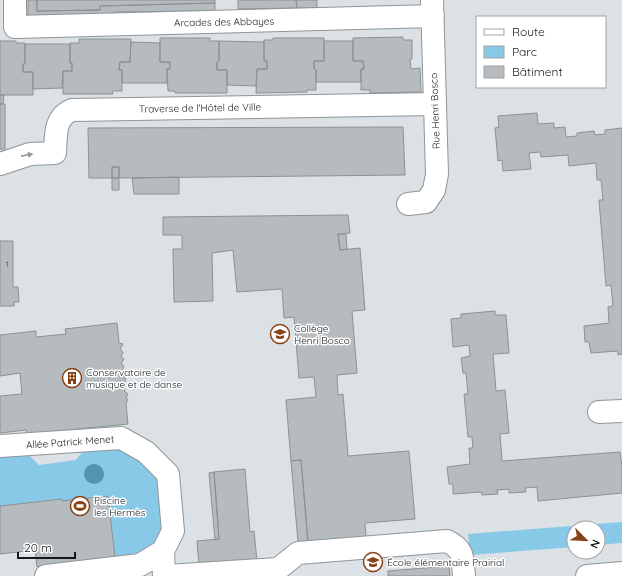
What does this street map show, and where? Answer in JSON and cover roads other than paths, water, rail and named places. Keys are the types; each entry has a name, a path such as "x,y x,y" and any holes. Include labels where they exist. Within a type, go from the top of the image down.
{"street":[{"name":"Arcades des Abbayes","path":"15,0 15,27 432,8"},
{"name":"Rue Henri Bosco","path":"408,204 426,202 434,190 437,174 432,8"},
{"name":"Traverse de l'Hôtel de Ville","path":"0,164 30,154 55,153 57,125 61,117 66,112 72,110 434,104"},
{"path":"599,412 622,411"},
{"name":"Allée Patrick Menet","path":"0,446 121,438 146,452 168,474 172,531 163,551 165,576"},
{"path":"165,576 278,569 298,553 447,541 456,546 462,554 464,576"},
{"path":"46,576 140,565 163,551"},
{"path":"587,576 622,573"}],"place":[{"name":"Collège Henri Bosco","path":"280,334"},
{"name":"Conservatoire de musique et de danse","path":"72,378"},
{"name":"Piscine les Hermès","path":"80,506"},
{"name":"École élémentaire Prairial","path":"373,562"}]}
